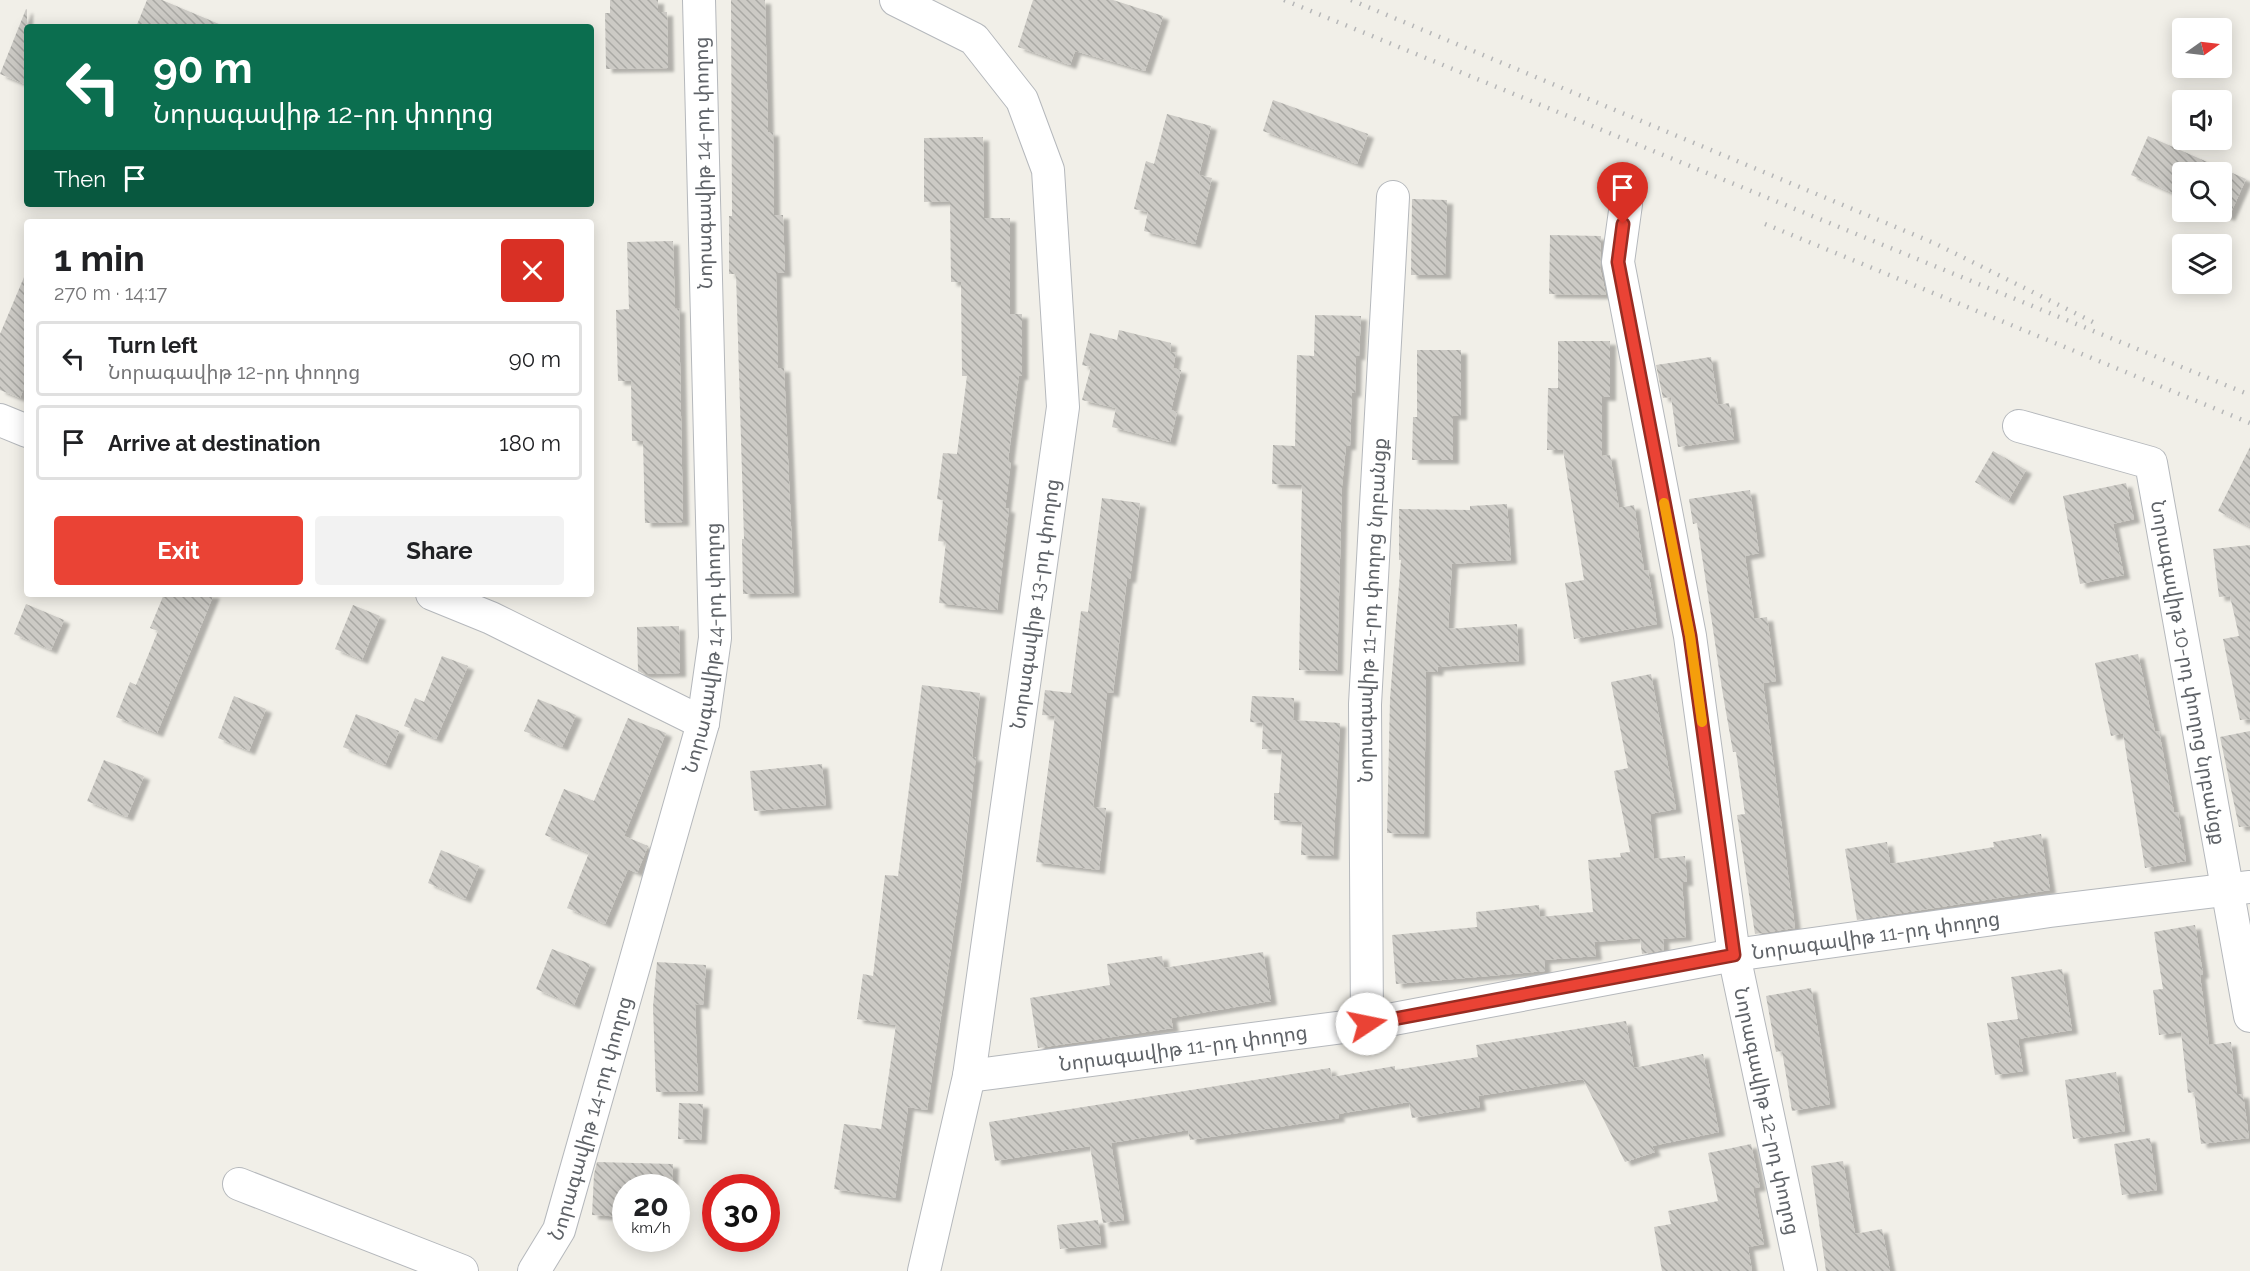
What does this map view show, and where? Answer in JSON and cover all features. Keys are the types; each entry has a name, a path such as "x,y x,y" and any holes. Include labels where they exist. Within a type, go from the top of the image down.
{"street":[{"name":"Նորագավիթ 14-րդ փողոց","path":"534,1271 559,1230 703,723 715,638 699,0"},
{"name":"Նորագավիթ 13-րդ փողոց","path":"896,0 974,39 1022,100 1048,170 1063,407 969,1076 924,1271"},
{"name":"Նորագավիթ 11-րդ փողոց նրբանցք","path":"1367,1024 1365,704 1394,197"},
{"name":"Նորագավիթ 12-րդ փողոց","path":"1626,204 1618,262 1690,636 1734,955 1801,1271"},
{"path":"0,420 24,429"},
{"name":"Նորագավիթ 10-րդ փողոց նրբանցք","path":"2019,426 2151,463 2238,888 2250,1016"},
{"path":"439,597 491,618 703,723"},
{"name":"Նորագավիթ 11-րդ փողոց","path":"969,1076 1367,1024 1734,955 2238,888"},
{"path":"239,1184 462,1271"}],"building":[{"path":"147,0 162,0 219,24 137,24"},
{"path":"610,0 658,0 658,12 667,12 668,68 606,69 605,13 610,13"},
{"path":"731,0 765,0 768,132 773,132 774,215 783,215 785,273 776,273 778,368 784,368 794,593 743,594 742,539 744,539 736,274 729,274 729,216 732,216"},
{"path":"1033,0 1113,0 1163,16 1145,71 1075,51 1070,65 1018,47"},
{"path":"26,9 24,84 0,74"},
{"path":"1273,100 1368,134 1357,164 1263,131"},
{"path":"1167,114 1211,126 1199,175 1212,178 1195,244 1144,231 1148,212 1134,209 1146,161 1154,164"},
{"path":"2148,136 2172,147 2172,150 2180,150 2207,162 2172,162 2172,193 2131,175"},
{"path":"983,137 984,218 1010,218 1010,314 1022,314 1022,376 1019,376 1008,461 1011,461 1005,508 1009,509 997,610 939,603 946,542 938,541 943,500 937,499 943,453 957,454 967,376 962,376 961,282 951,282 950,201 924,202 924,138"},
{"path":"2232,173 2246,179 2232,210"},
{"path":"1412,199 1447,200 1445,275 1411,275"},
{"path":"1550,235 1601,236 1600,268 1606,295 1549,294"},
{"path":"673,241 675,309 679,308 683,522 645,523 643,441 632,441 631,381 618,381 616,310 629,309 627,242"},
{"path":"24,277 24,388 20,398 0,390 0,334"},
{"path":"1315,315 1361,316 1359,356 1356,356 1355,393 1352,393 1350,446 1346,446 1342,486 1337,671 1299,670 1302,485 1272,484 1273,445 1295,446 1297,355 1314,356"},
{"path":"1119,330 1171,343 1170,352 1176,353 1173,368 1181,370 1171,410 1177,412 1170,442 1112,427 1116,408 1082,400 1091,367 1082,365 1090,333 1117,340"},
{"path":"1558,341 1610,341 1610,397 1602,397 1602,456 1610,455 1619,508 1634,505 1644,570 1648,570 1657,624 1574,639 1565,583 1584,580 1563,450 1547,450 1548,388 1558,388"},
{"path":"1417,350 1461,350 1461,416 1453,416 1453,460 1412,460 1413,417 1417,417"},
{"path":"1711,357 1718,405 1729,403 1734,439 1678,447 1671,397 1663,398 1656,365"},
{"path":"2250,447 2250,527 2218,511"},
{"path":"1993,451 2026,470 2008,501 1975,482"},
{"path":"2126,483 2134,519 2113,524 2124,575 2080,584 2063,496"},
{"path":"1750,490 1759,553 1745,556 1754,619 1767,617 1776,681 1763,683 1795,928 1755,934 1737,815 1745,814 1736,752 1733,752 1722,689 1697,523 1693,524 1689,499"},
{"path":"1102,498 1140,503 1130,579 1127,579 1113,693 1107,692 1093,807 1106,808 1099,870 1036,862 1055,716 1042,715 1045,690 1071,693 1081,611 1088,612"},
{"path":"1507,504 1511,560 1452,564 1448,629 1517,624 1519,661 1438,667 1437,672 1426,671 1424,834 1387,833 1390,699 1401,560 1399,560 1399,509 1470,510 1470,506"},
{"path":"2250,545 2250,719 2240,720 2223,639 2239,636 2230,596 2219,597 2213,549"},
{"path":"163,597 213,597 157,733 116,717 130,682 136,685 158,631 150,628"},
{"path":"26,604 64,620 51,650 14,634"},
{"path":"353,605 380,616 362,660 335,649"},
{"path":"679,626 680,673 644,674 638,671 637,627"},
{"path":"2138,654 2155,732 2159,731 2174,812 2178,812 2186,861 2145,868 2123,733 2111,736 2095,663"},
{"path":"442,656 468,666 436,739 404,726 415,698 424,702"},
{"path":"1651,674 1676,809 1650,814 1654,859 1685,856 1687,882 1682,882 1686,937 1663,939 1664,950 1642,954 1640,938 1594,942 1596,956 1544,960 1545,971 1396,984 1392,935 1477,927 1476,912 1539,905 1540,917 1593,912 1588,860 1621,857 1620,853 1630,852 1614,771 1628,768 1611,682"},
{"path":"922,685 980,693 972,757 976,757 961,883 927,1110 908,1107 895,1198 834,1189 844,1124 881,1129 896,1025 857,1019 863,974 873,976 885,875 898,876"},
{"path":"234,696 266,709 249,751 218,738"},
{"path":"1252,696 1294,698 1293,720 1340,723 1333,856 1301,855 1302,822 1274,820 1274,793 1279,793 1282,750 1262,749 1263,723 1250,722"},
{"path":"538,699 576,715 562,747 524,731"},
{"path":"356,714 399,731 385,765 343,747"},
{"path":"628,718 666,733 624,836 648,846 637,873 628,869 605,924 567,908 589,853 545,835 564,789 594,801"},
{"path":"2250,731 2250,826 2239,827 2220,737"},
{"path":"104,760 144,776 127,817 87,801"},
{"path":"822,764 826,805 754,811 750,771"},
{"path":"2041,834 2050,890 1857,920 1845,849 1887,842 1890,864 1994,847 1993,842"},
{"path":"441,850 479,866 465,899 428,883"},
{"path":"2195,925 2203,974 2200,975 2209,1045 2231,1042 2237,1094 2243,1094 2249,1138 2201,1144 2194,1092 2188,1093 2181,1032 2159,1035 2153,990 2163,989 2154,932"},
{"path":"552,949 590,964 574,1005 536,989"},
{"path":"1263,952 1271,1001 1171,1018 1173,1028 1038,1048 1030,998 1110,985 1107,964 1162,956 1164,968"},
{"path":"657,962 706,965 703,1005 695,1004 698,1091 656,1092 653,1007"},
{"path":"2062,969 2072,1030 2018,1039 2023,1071 1995,1075 1987,1023 2018,1019 2011,977"},
{"path":"1811,988 1830,1104 1792,1111 1782,1051 1776,1052 1766,996"},
{"path":"1626,1021 1634,1068 1703,1054 1719,1132 1652,1146 1655,1152 1625,1162 1583,1079 1478,1096 1480,1107 1412,1118 1409,1102 1338,1114 1339,1118 1190,1140 1188,1130 1111,1143 1124,1220 1103,1223 1090,1146 995,1161 989,1122 1330,1068 1332,1077 1395,1066 1395,1070 1478,1057 1476,1045"},
{"path":"2116,1072 2125,1131 2073,1139 2065,1080"},
{"path":"679,1103 703,1104 701,1140 678,1139"},
{"path":"2150,1138 2157,1190 2122,1195 2114,1144"},
{"path":"1751,1144 1760,1187 1753,1188 1764,1244 1748,1247 1752,1271 1662,1271 1654,1227 1671,1224 1668,1211 1718,1201 1708,1153"},
{"path":"1843,1161 1855,1234 1882,1229 1890,1271 1826,1271 1811,1166"},
{"path":"597,1162 673,1164 673,1174 612,1174 612,1216 592,1215 594,1174"},
{"path":"1098,1220 1101,1244 1060,1249 1057,1225"}],"railway":[{"path":"1284,0 2250,395"},
{"path":"1351,0 1934,243 2099,325"},
{"path":"1765,224 2250,423"}],"slow traffic":[{"path":"1664,503 1690,636 1702,722"}],"route":[{"path":"1367,1024 1734,955 1690,636 1624,302 1618,262 1623,224"}]}
